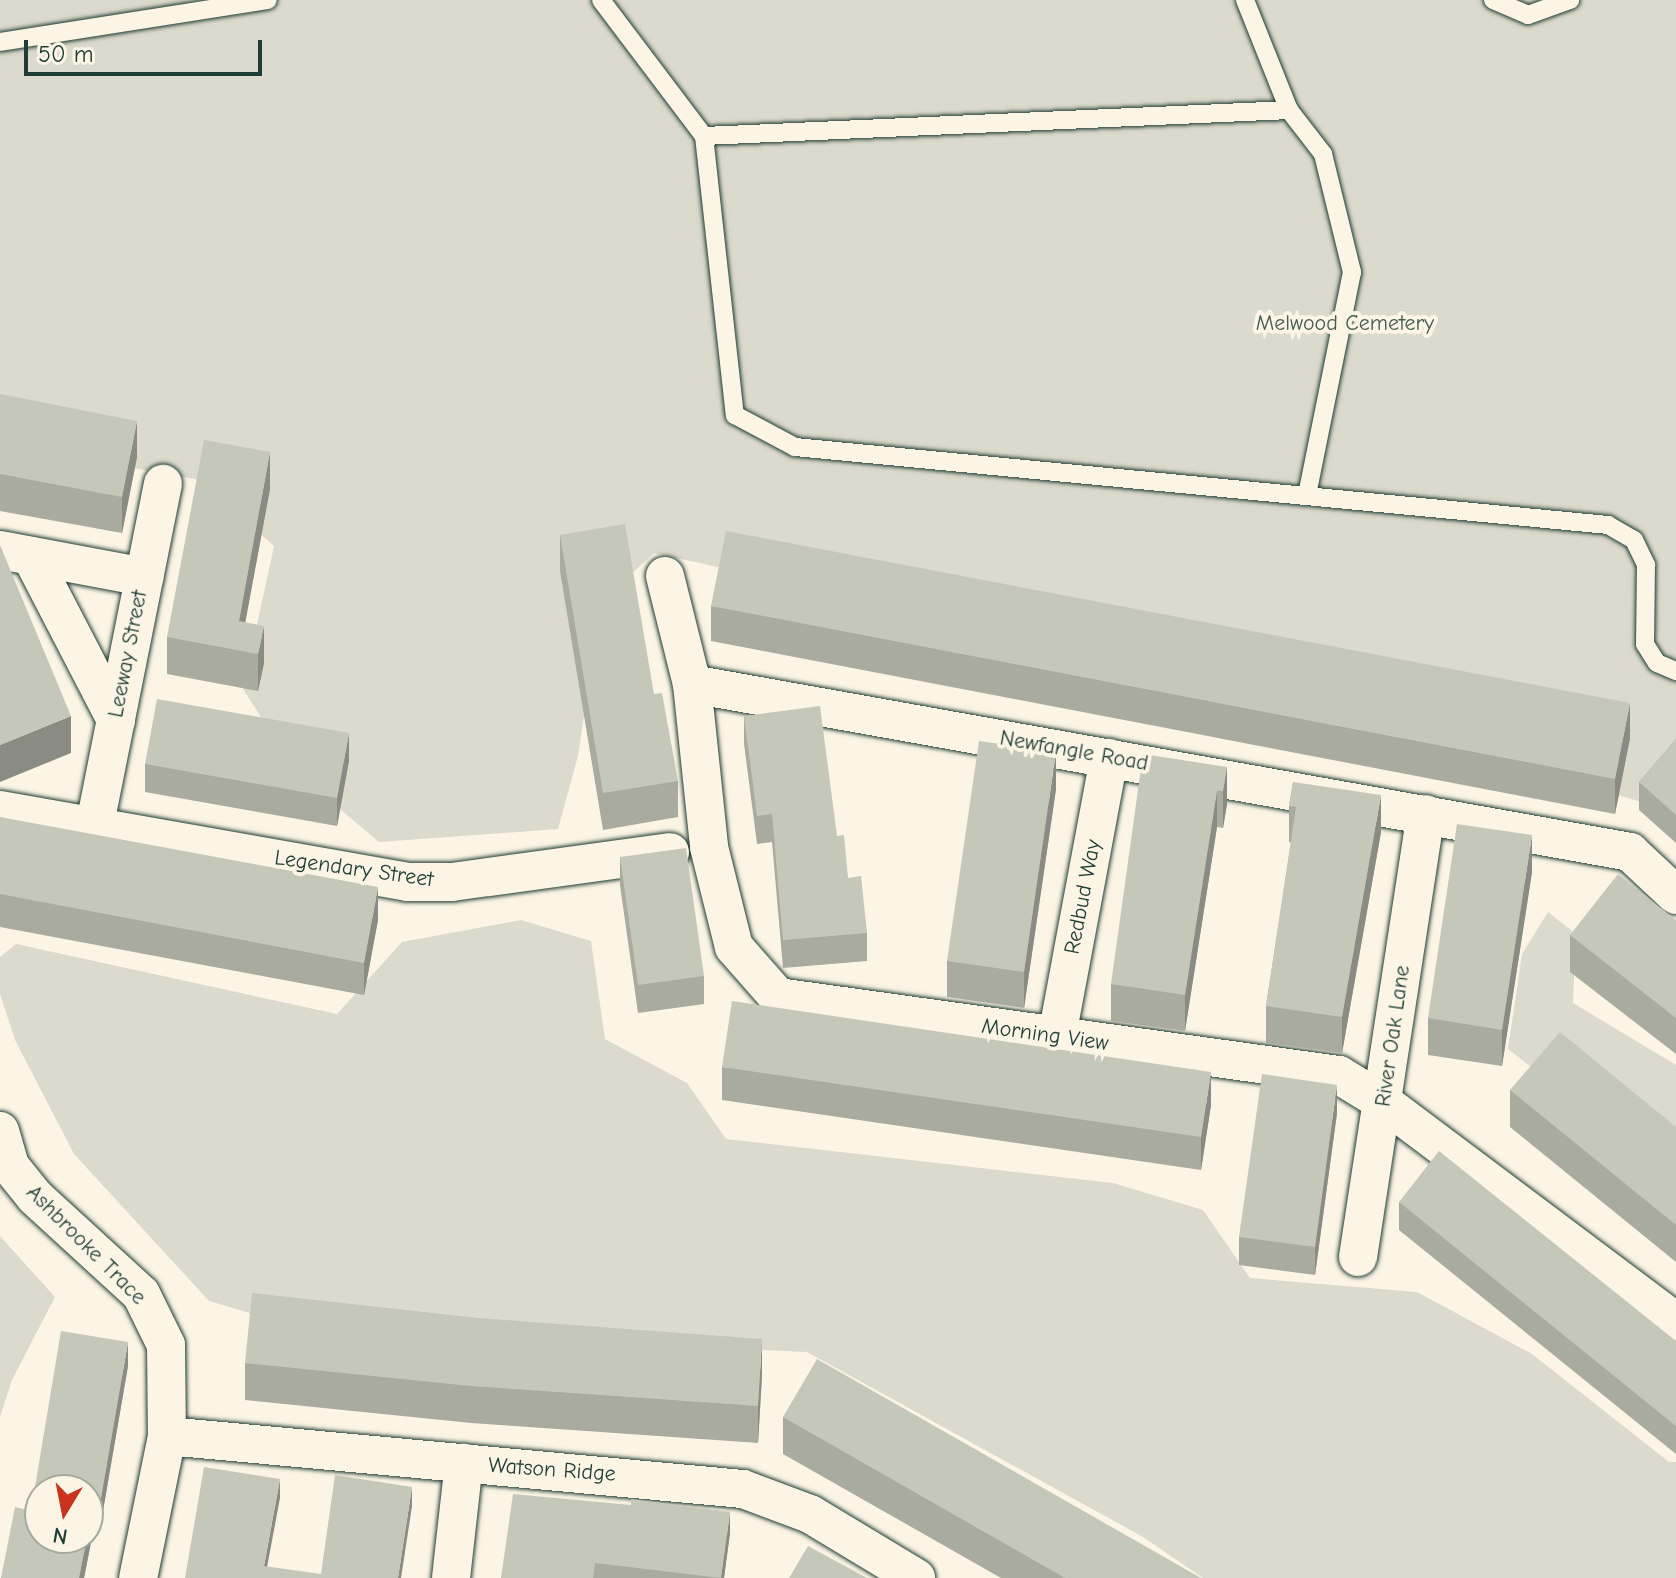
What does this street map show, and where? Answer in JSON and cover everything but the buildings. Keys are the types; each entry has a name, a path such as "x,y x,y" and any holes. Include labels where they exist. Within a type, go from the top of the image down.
{"street":[{"name":"Leeway Street","path":"95,824 163,484"},
{"path":"15,553 144,577"},
{"path":"15,553 116,720"},
{"name":"Morning View","path":"665,576 692,684 709,847 734,947 778,997 1339,1075 1383,1102 1676,1322"},
{"name":"Newfangle Road","path":"692,684 1630,852 1676,895"},
{"name":"Redbud Way","path":"1057,1036 1109,758"},
{"name":"Legendary Street","path":"0,810 95,824 407,882 452,882 709,847"},
{"name":"River Oak Lane","path":"1358,1257 1426,814"},
{"name":"Ashbrooke Trace","path":"0,1131 10,1166 35,1197 141,1294 157,1319 166,1345 167,1436 140,1564"},
{"name":"Watson Ridge","path":"167,1436 743,1489 810,1514 916,1578"},
{"path":"451,1578 464,1463"}],"lane":[{"path":"0,42 268,0"},
{"path":"601,0 704,136 735,415 795,447 1608,525 1634,540 1646,565 1645,644 1657,663 1676,671"},
{"path":"1245,0 1289,110 1323,154 1352,272 1307,495"},
{"path":"1493,0 1528,15 1570,0"},
{"path":"704,136 1289,110"}],"green space":[{"name":"Melwood Cemetery","path":"0,0 1676,0 1676,812 1186,670 654,553 601,602 578,756 558,829 379,842 296,772 243,689 274,546 200,480 0,444"},
{"path":"1548,912 1576,934 1573,1003 1676,1065 1676,1180 1508,1049 1522,954"},
{"path":"521,920 591,941 605,1039 687,1083 726,1139 1113,1183 1203,1210 1250,1278 1417,1292 1532,1354 1669,1462 1676,1462 1676,1578 1203,1578 1143,1537 807,1352 312,1331 209,1301 74,1154 15,1040 0,994 0,957 16,944 337,1014 402,942"},
{"path":"0,1236 55,1297 12,1380 0,1417"}]}
